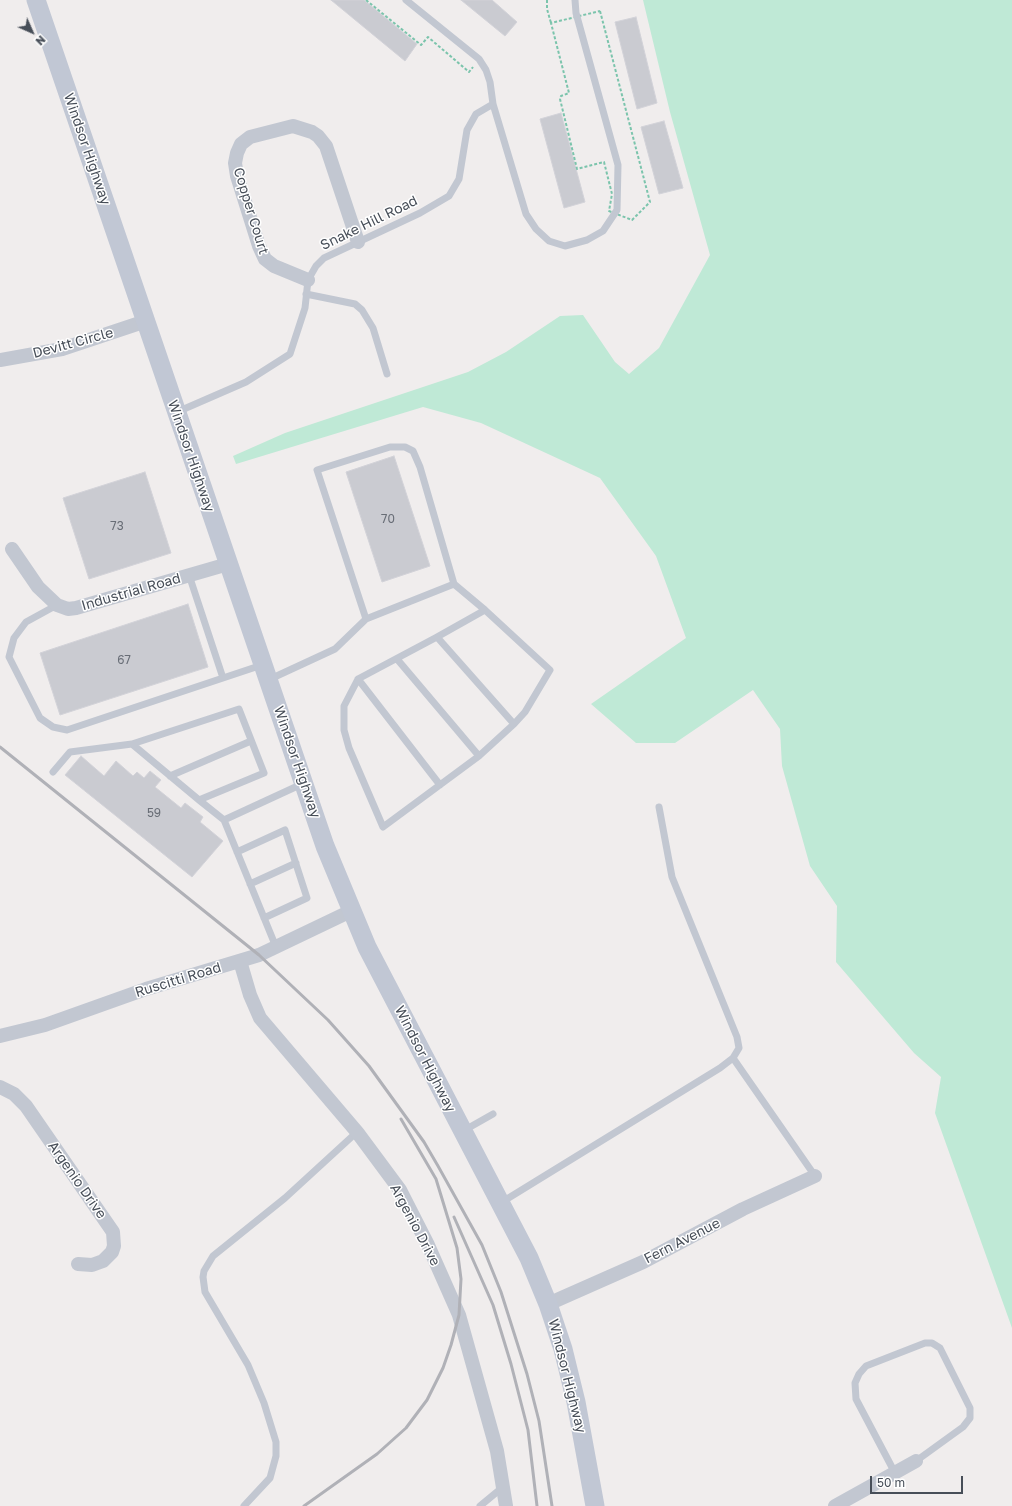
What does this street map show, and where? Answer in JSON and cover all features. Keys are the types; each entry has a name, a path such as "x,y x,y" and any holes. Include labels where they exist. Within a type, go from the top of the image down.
{"main road":[{"name":"Windsor Highway","path":"36,0 228,564 326,846 351,911 367,947 528,1258 548,1304 563,1349 576,1402 595,1506"}],"street":[{"name":"Copper Court","path":"308,280 274,266 265,259 259,246 237,176 235,163 241,144 250,137 293,126 312,132 318,136 326,146 358,242"},
{"name":"Devitt Circle","path":"0,360 62,349 146,322"},
{"path":"12,549 38,587 57,604"},
{"name":"Industrial Road","path":"57,604 68,608 76,608 228,564"},
{"name":"Ruscitti Road","path":"0,1036 45,1025 146,989 259,955 351,911"},
{"name":"Argenio Drive","path":"240,961 250,995 260,1018 357,1132 400,1190 428,1245 459,1315 497,1451 506,1506"},
{"name":"Argenio Drive","path":"0,1087 14,1094 26,1106 113,1232 114,1246 112,1252 104,1261 92,1265 78,1264"},
{"name":"Fern Avenue","path":"548,1304 642,1262 743,1209 815,1176"},
{"path":"842,1505 916,1461"}],"lane":[{"path":"406,0 480,61 486,70 490,82 493,104 526,214 536,229 549,241 564,246 586,240 603,231 617,210 618,165 576,13 575,0"},
{"name":"Snake Hill Road","path":"176,412 246,382 290,354 305,308 308,280 313,269 324,258 420,213 449,196 459,179 467,130 476,114 493,104"},
{"path":"306,294 355,304 362,310 373,328 386,374"},
{"path":"366,619 317,470 390,447 405,447 413,452 420,467 454,584 485,610 550,670 525,712 514,724 479,756 383,827 349,748 344,730 344,706 358,679 485,610"},
{"path":"189,575 224,678"},
{"path":"57,604 26,622 14,638 9,657 40,718 53,727 67,730 224,678 266,672 335,649 366,619 454,584"},
{"path":"437,637 514,724"},
{"path":"397,659 479,756"},
{"path":"358,679 440,785"},
{"path":"53,772 70,752 132,744 239,709 264,773 199,800"},
{"path":"170,776 251,740"},
{"path":"132,744 224,820 276,947"},
{"path":"224,820 304,783"},
{"path":"500,1203 706,1076 733,1058 739,1048 737,1037 672,877 659,807"},
{"path":"237,852 285,830 307,898 264,918"},
{"path":"250,884 296,864"},
{"path":"733,1058 815,1176"},
{"path":"462,1131 493,1114"},
{"path":"244,1506 270,1478 276,1456 276,1442 264,1403 248,1365 205,1292 203,1277 204,1271 213,1256 285,1198 357,1132"},
{"path":"895,1473 856,1399 856,1382 859,1374 866,1366 925,1343 932,1343 940,1348 970,1408 970,1418 963,1427 916,1461"},
{"path":"480,1506 503,1487"}],"path":[{"path":"366,0 421,45 428,37 469,72 480,61"},
{"path":"547,0 547,8 551,23"}],"green space":[{"path":"643,0 1012,0 1012,1328 935,1113 941,1077 914,1053 836,962 837,906 810,866 782,766 780,729 753,690 675,743 636,743 591,704 686,638 656,556 600,478 481,423 423,407 236,464 233,456 285,433 468,372 506,352 560,316 583,315 615,362 629,374 659,348 710,255 670,112"}],"building":[{"path":"331,0 364,0 417,44 405,61"},
{"path":"461,0 492,0 517,22 505,36"},
{"path":"636,17 657,103 637,109 615,22"},
{"path":"561,113 585,202 564,208 540,119"},
{"path":"664,121 683,188 659,194 641,127"},
{"path":"394,456 430,566 382,582 346,472"},
{"path":"145,472 171,553 89,579 63,498"},
{"path":"188,604 208,667 60,715 40,653"},
{"path":"81,756 104,776 116,761 133,776 137,772 144,778 150,771 161,780 155,787 181,808 185,803 203,817 200,822 223,841 192,877 65,775"}],"railway":[{"path":"0,747 259,955 328,1020 369,1066 424,1142 482,1245 501,1292 527,1374 539,1421 552,1506"},
{"path":"304,1506 377,1454 406,1428 427,1400 443,1368 459,1315 461,1279 457,1248 436,1179 401,1119"},
{"path":"454,1217 493,1305 511,1364 528,1430 537,1506"}]}
